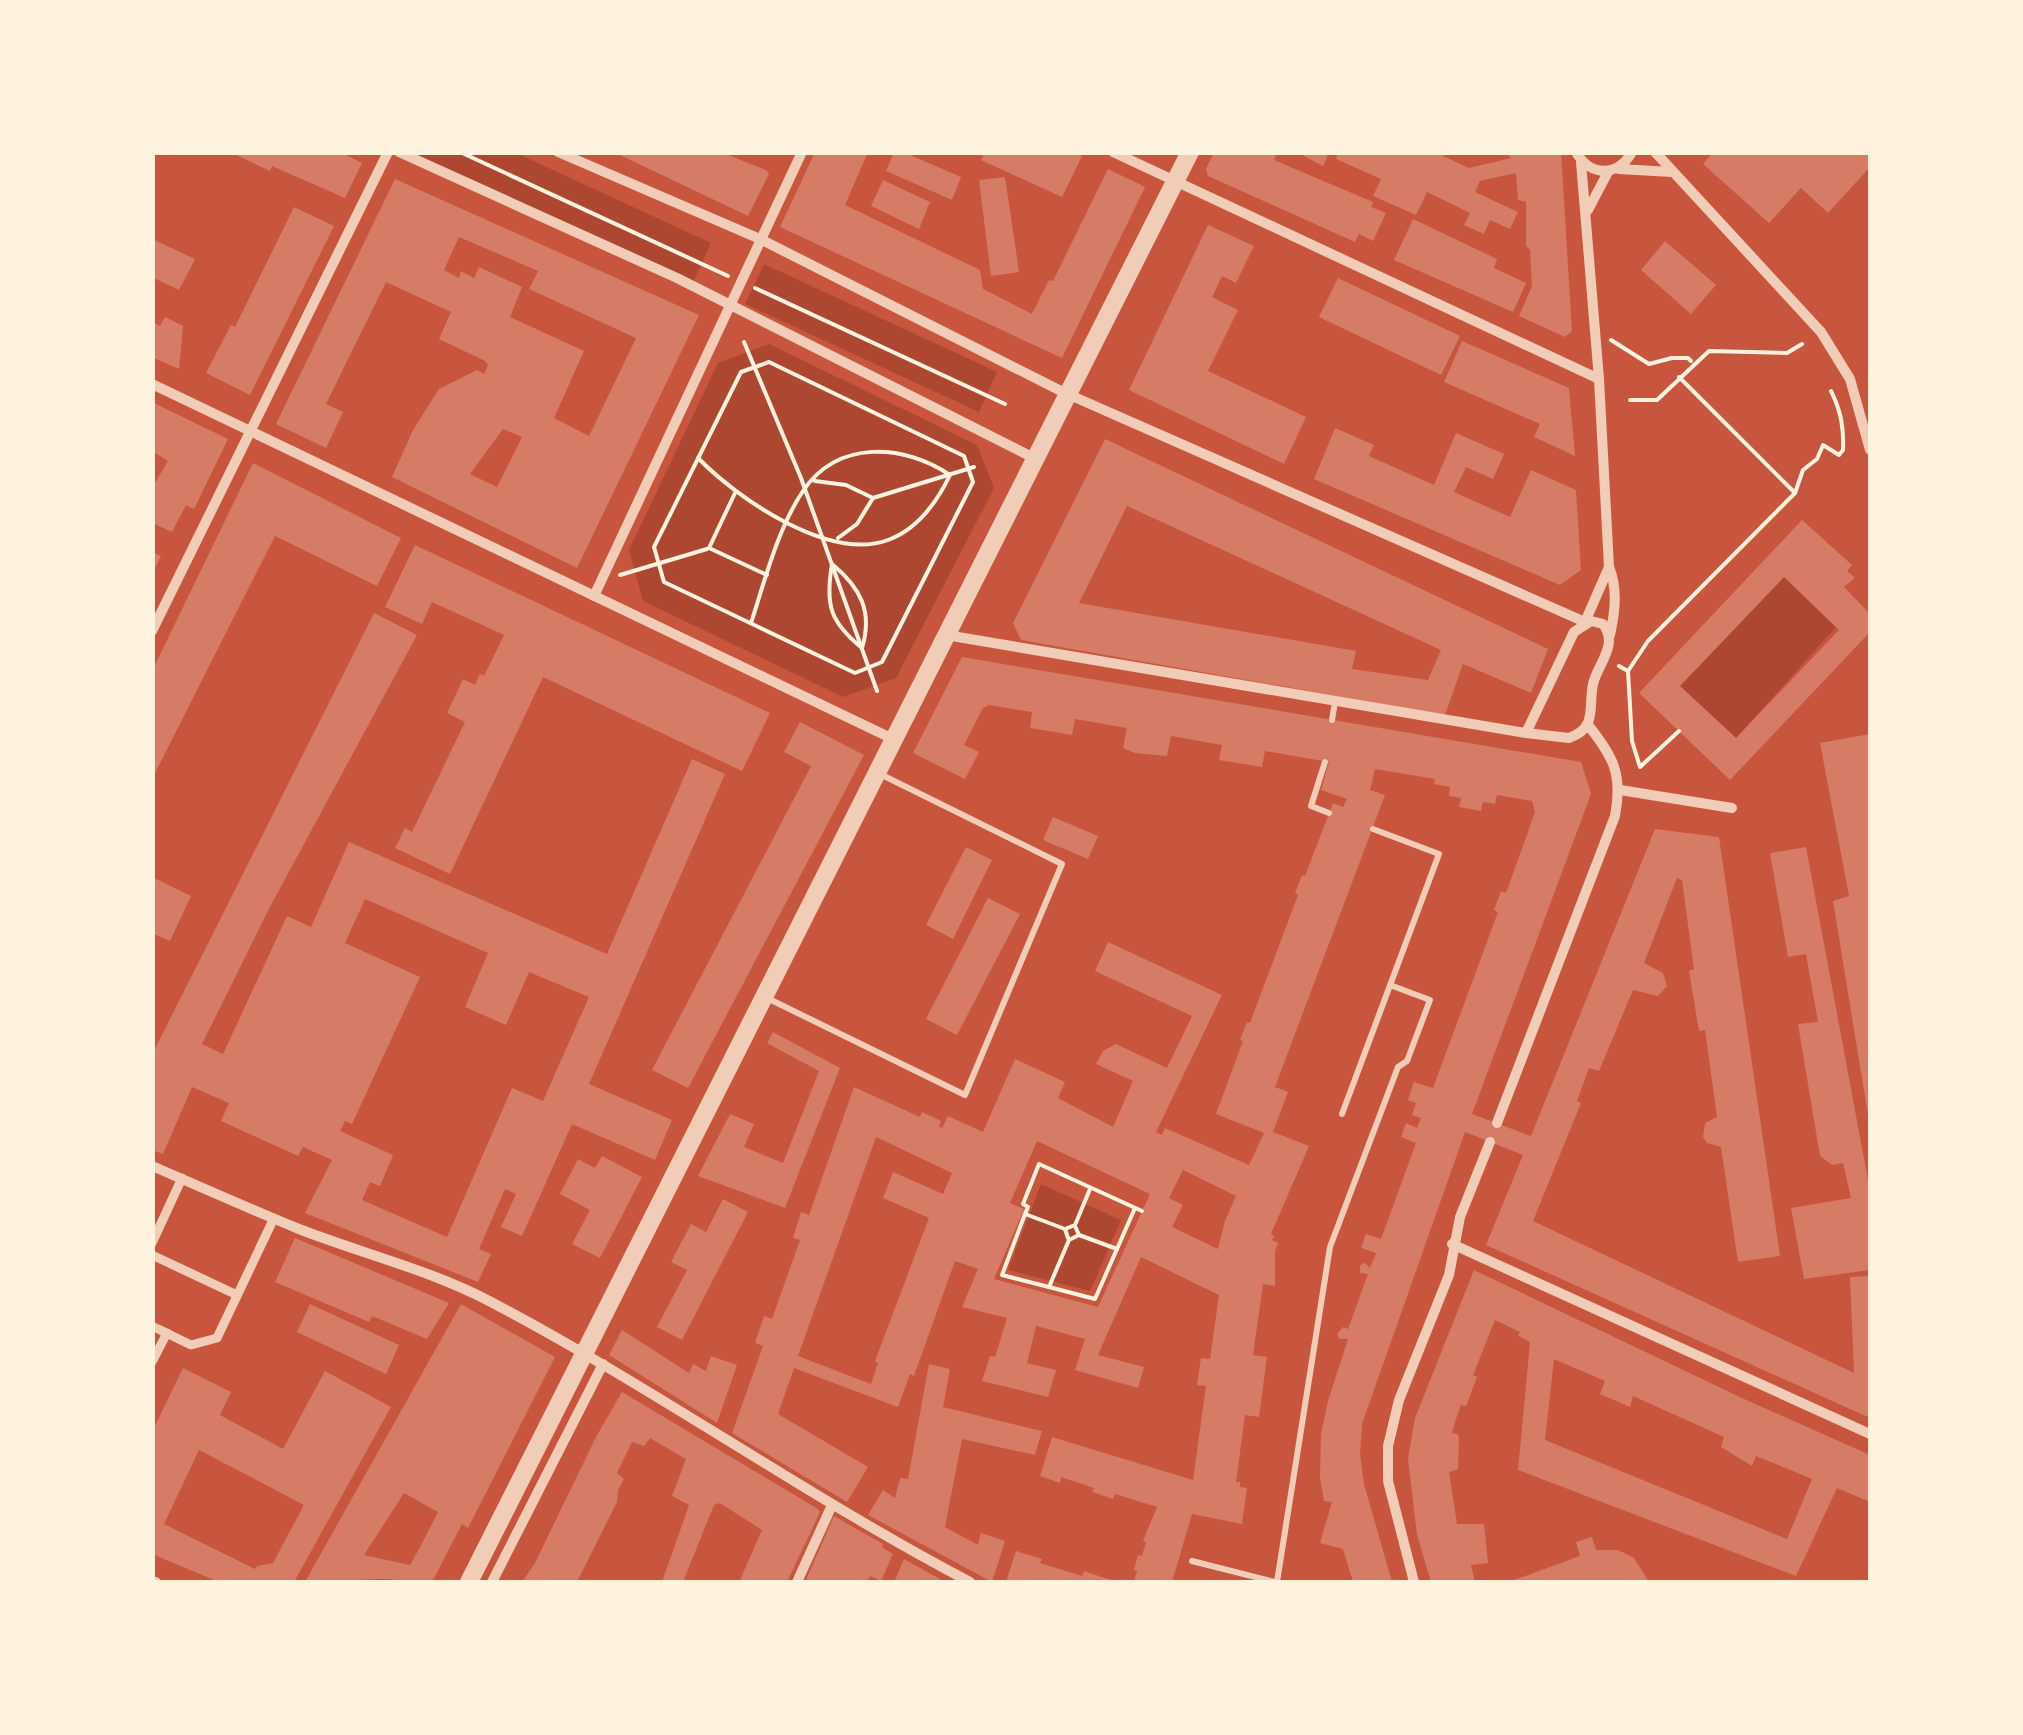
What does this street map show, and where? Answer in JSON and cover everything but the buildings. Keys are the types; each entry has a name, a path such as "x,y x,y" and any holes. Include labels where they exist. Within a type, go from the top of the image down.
{"street":[{"path":"152,632 388,152"},
{"path":"399,152 731,305 1036,459"},
{"path":"558,152 760,240 1068,394 1585,622 1603,624 1610,636"},
{"path":"594,596 802,152"},
{"path":"1113,152 1599,380"},
{"path":"469,1582 1190,152"},
{"path":"1588,211 1613,170 1632,152"},
{"path":"1655,152 1821,332 1850,379 1870,450"},
{"path":"1579,157 1589,168 1673,172"},
{"path":"946,635 1526,732 1569,738 1588,725 1594,706 1594,682 1610,646 1616,610 1614,578 1609,566 1588,211 1579,157"},
{"path":"152,384 893,739"},
{"path":"1526,732 1574,632 1585,622 1609,566"},
{"path":"1497,1123 1604,848 1620,790 1608,750 1588,725"},
{"path":"1620,790 1732,808"},
{"path":"1414,1582 1388,1482 1388,1446 1399,1400 1449,1275 1452,1244 1490,1142"},
{"path":"152,1166 274,1218 466,1289 583,1352 832,1505 970,1582"},
{"path":"152,1243 182,1178"},
{"path":"152,1326 192,1345 217,1338 274,1218"},
{"path":"1452,1244 1870,1434"},
{"path":"152,1255 238,1295"},
{"path":"152,1362 167,1333"},
{"path":"492,1582 602,1364"},
{"path":"797,1582 832,1505"}],"lane":[{"path":"1332,720 1335,700"},
{"path":"1325,762 1312,806 1329,813"},
{"path":"763,996 964,1095 1062,864 876,772"},
{"path":"1342,1114 1439,854 1373,829"},
{"path":"1192,1561 1276,1582 1330,1247 1398,1066 1408,1061 1430,1000 1390,985"}],"path":[{"path":"1596,340 1616,340 1649,364 1672,358 1688,358 1693,363"},
{"path":"744,342 805,488 877,691"},
{"path":"1630,400 1658,400 1708,351 1787,353 1802,344"},
{"path":"768,362 964,456 972,468 973,482 882,662 855,673 664,582 654,547 698,458 740,372 768,362"},
{"path":"1679,377 1795,493"},
{"path":"1678,731 1640,767 1632,740 1628,671 1648,641 1795,493 1803,470 1817,459 1823,445 1839,455 1843,450 1844,432 1830,391"},
{"path":"751,623 787,524 810,482 844,459 889,450 924,459 950,475"},
{"path":"698,458 735,492 787,524 835,539 871,544 888,541 906,531 934,504 950,475"},
{"path":"810,482 846,485 872,498 972,468"},
{"path":"709,548 735,492"},
{"path":"835,539 857,524 872,498"},
{"path":"620,575 709,548 768,575"},
{"path":"832,564 829,597 833,616 841,632 862,648"},
{"path":"832,564 856,587 863,600 867,632 862,648"},
{"path":"1610,662 1628,671"},
{"path":"1135,1208 1095,1300 1002,1275 1026,1214 1028,1206 1022,1204 1039,1164 1142,1211"},
{"path":"1026,1214 1065,1230 1075,1226 1091,1188"},
{"path":"1075,1226 1079,1235 1117,1249"},
{"path":"1065,1230 1069,1240"},
{"path":"1049,1288 1069,1240 1079,1235"}],"shaded area":[{"path":"411,153 516,153 711,243 693,283"},
{"path":"764,264 997,372 979,412 745,304"},
{"path":"769,344 977,445 994,488 896,678 843,697 643,601 629,550 718,363"},
{"path":"1784,577 1836,627 1736,738 1680,686"},
{"path":"1041,1184 1121,1220 1090,1291 1008,1270"}]}
